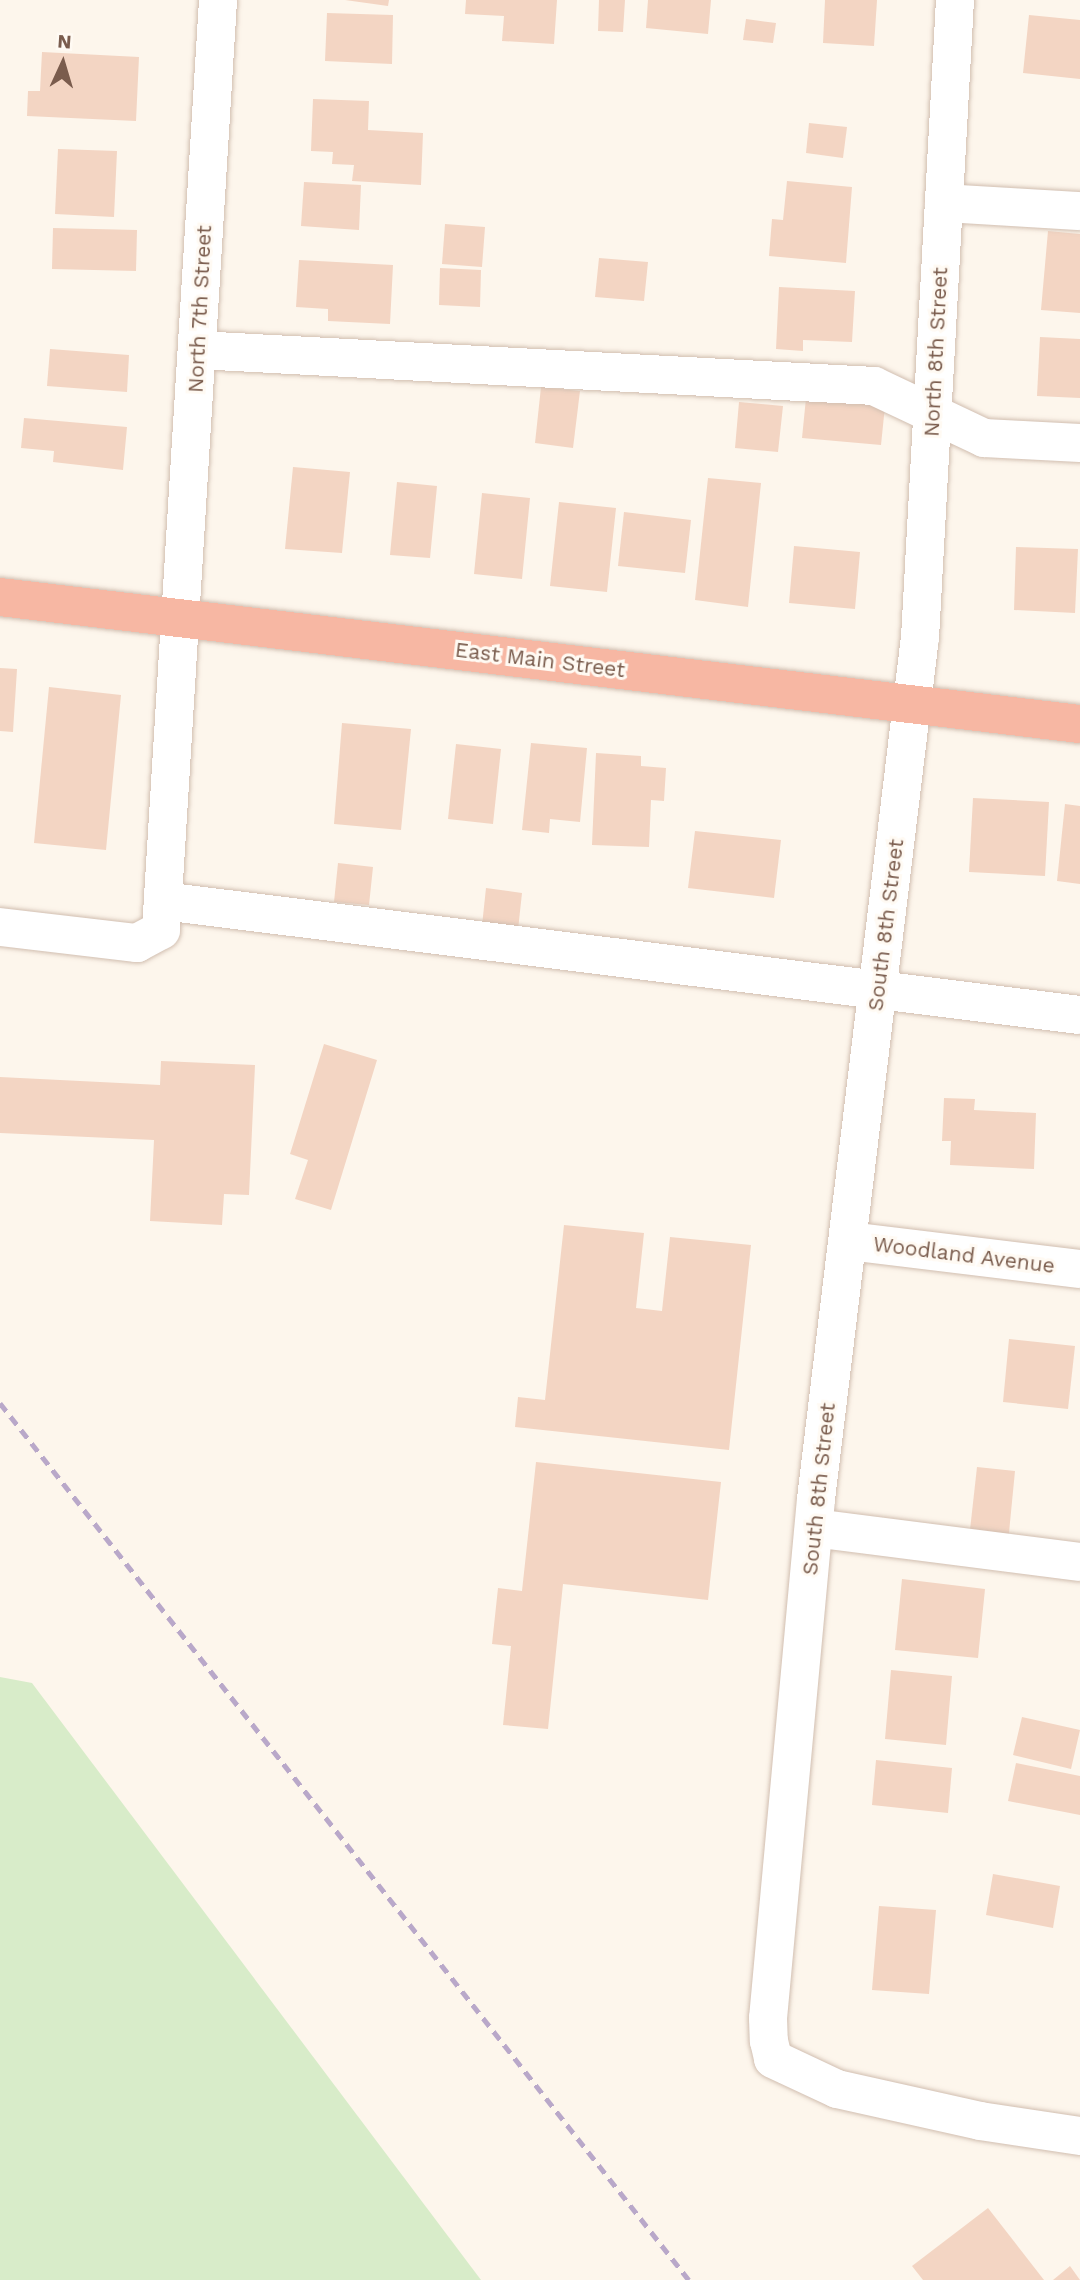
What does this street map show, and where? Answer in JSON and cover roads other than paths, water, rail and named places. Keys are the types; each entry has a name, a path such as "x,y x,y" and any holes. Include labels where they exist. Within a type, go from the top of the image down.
{"highway":[{"name":"East Main Street","path":"0,597 1080,724"}],"street":[{"name":"North 7th Street","path":"0,927 137,943 161,930 218,0"},
{"name":"North 8th Street","path":"912,704 920,638 955,0"},
{"path":"944,203 1080,211"},
{"path":"197,350 874,386 984,438 1080,443"},
{"name":"South 8th Street","path":"912,704 814,1528 768,2018 773,2059 837,2089 979,2121 1080,2136"},
{"path":"163,901 1080,1015"},
{"name":"Woodland Avenue","path":"848,1241 1080,1269"},
{"path":"814,1528 1080,1562"}],"railway":[{"path":"0,1403 689,2280"}]}
